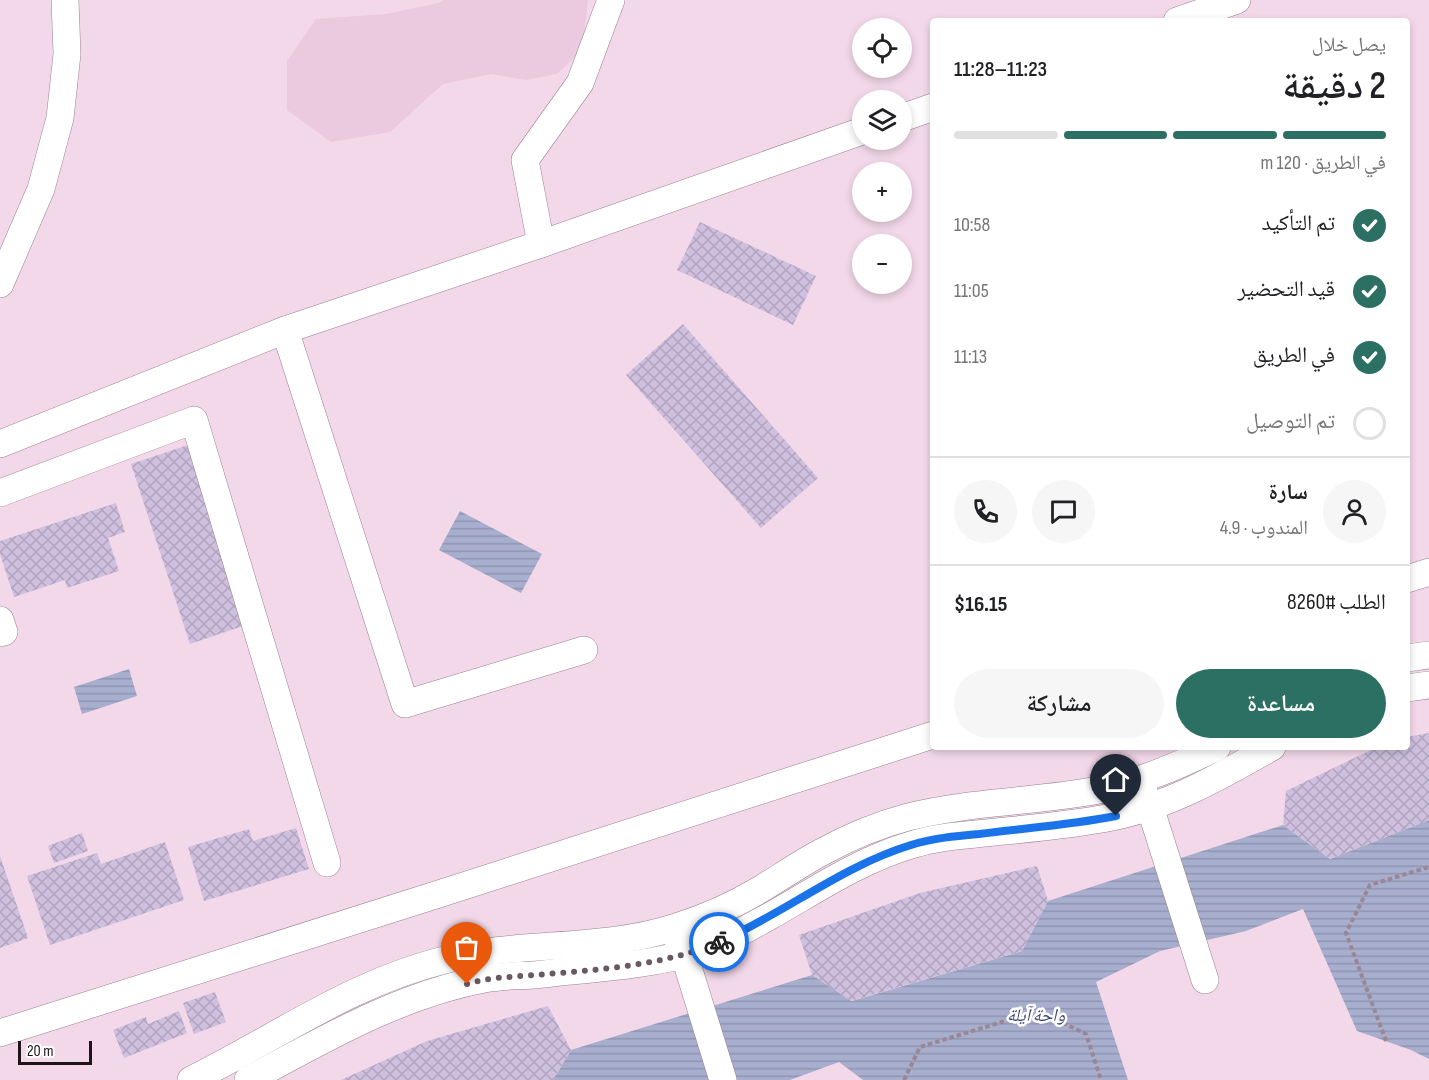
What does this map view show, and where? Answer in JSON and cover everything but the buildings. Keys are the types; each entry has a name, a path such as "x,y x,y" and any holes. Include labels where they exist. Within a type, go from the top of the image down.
{"street":[{"path":"0,284 41,189 60,118 67,54 65,0"},
{"path":"541,244 525,160 580,84 611,0"},
{"path":"1186,18 1237,0"},
{"path":"912,114 930,108"},
{"path":"0,444 285,330 541,244 852,135"},
{"path":"285,330 405,704 584,650"},
{"path":"0,493 194,420 327,863"},
{"path":"1410,578 1429,572"},
{"path":"0,620 4,632 0,633"},
{"path":"1410,658 1429,655"},
{"path":"1410,688 1429,685"},
{"path":"0,1033 930,736"},
{"path":"191,1080 345,996 416,967 484,951 636,938 673,928 706,917 759,890 822,852 882,825 947,809 1068,795 1139,781 1210,750"},
{"path":"248,1080 341,1030 420,996 502,976 535,975 637,964 703,949 735,935 859,864 912,844 939,838 1049,827 1116,816 1153,818 1197,787 1266,750"},
{"path":"1139,781 1205,980"},
{"path":"673,928 684,954 723,1080"}],"path":[{"path":"1386,1041 1346,933 1370,885 1429,867"},
{"path":"904,1080 920,1047 1038,1011 1086,1034 1101,1080"}],"shaded area":[{"path":"443,0 588,0 582,50 557,74 526,80 491,74 443,84 390,132 331,142 287,110 287,61 316,19 386,14 439,3"}],"water":[{"path":"460,511 542,554 521,593 439,550"},
{"path":"129,669 137,696 82,714 74,687"},
{"name":"واحة آيلة","path":"1429,820 1429,1059 1411,1050 1357,1031 1303,909 1246,931 1160,951 1096,982 1128,1080 863,1080 839,1062 790,1080 553,1080 571,1050 812,975 852,1001 1022,951 1048,901 1283,825 1330,859"}],"way so far":[{"path":"467,984 502,976 535,975 637,964 703,949 719,942"}],"route":[{"path":"719,942 763,920 859,864 912,844 939,838 1049,827 1116,816"}]}
